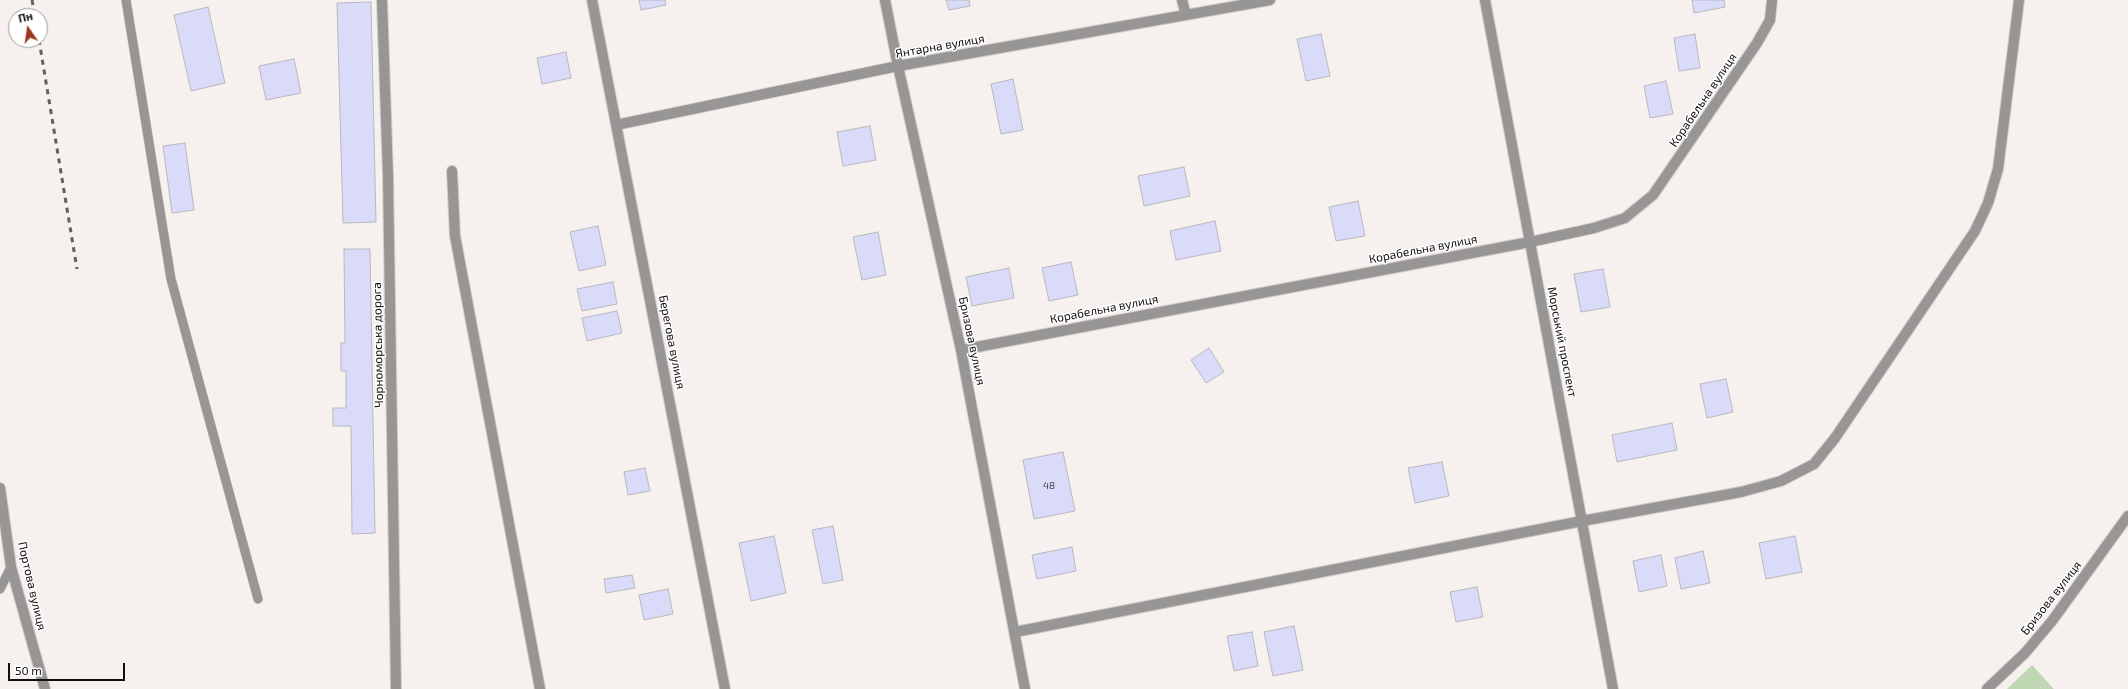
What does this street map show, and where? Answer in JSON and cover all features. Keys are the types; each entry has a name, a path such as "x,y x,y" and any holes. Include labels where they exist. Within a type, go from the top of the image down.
{"street":[{"name":"Чорноморська дорога","path":"382,0 388,184 396,689"},
{"name":"Берегова вулиця","path":"592,0 726,689"},
{"name":"Бризова вулиця","path":"885,0 898,66 961,350 1025,689"},
{"path":"1182,0 1186,15"},
{"name":"Янтарна вулиця","path":"616,125 898,66 1270,0"},
{"name":"Морський проспект","path":"1485,0 1613,689"},
{"name":"Корабельна вулиця","path":"961,350 1530,242 1594,228 1625,218 1653,195 1757,43 1770,20 1772,0"},
{"path":"1015,632 1582,521 1741,492 1781,481 1814,464 1835,438 1975,231 1988,203 1998,169 2019,0"},
{"path":"452,171 455,236 540,689"},
{"name":"Портова вулиця","path":"0,488 11,567 45,689"},
{"name":"Бризова вулиця","path":"1987,689 2025,653 2052,621 2128,516"}],"lane":[{"path":"126,0 171,279 258,599"},
{"path":"0,588 11,567"}],"green space":[{"path":"2032,665 2054,689 2007,689"}],"building":[{"path":"639,0 665,0 666,5 641,10"},
{"path":"946,0 969,0 970,6 949,10"},
{"path":"1692,0 1724,0 1725,7 1694,13"},
{"path":"371,2 376,222 343,223 337,3"},
{"path":"208,7 225,83 191,91 174,15"},
{"path":"1321,34 1330,76 1306,81 1297,39"},
{"path":"1695,34 1700,68 1679,71 1674,38"},
{"path":"566,52 571,78 542,84 537,58"},
{"path":"294,59 301,93 266,100 259,66"},
{"path":"1013,79 1023,130 1001,134 991,84"},
{"path":"1666,81 1673,114 1650,118 1644,86"},
{"path":"870,126 876,160 843,166 837,132"},
{"path":"185,143 194,210 172,213 163,146"},
{"path":"1184,167 1190,196 1144,206 1138,176"},
{"path":"1358,201 1365,236 1336,241 1329,207"},
{"path":"1215,221 1221,251 1176,260 1170,231"},
{"path":"598,226 606,265 579,271 570,232"},
{"path":"878,232 886,275 862,280 853,237"},
{"path":"344,249 370,249 375,533 352,534 351,426 333,426 333,408 346,408 346,371 341,371 341,343 345,343"},
{"path":"1071,262 1078,295 1049,301 1042,268"},
{"path":"1009,268 1014,298 972,306 966,277"},
{"path":"1603,269 1610,307 1581,312 1574,274"},
{"path":"613,282 617,304 582,311 577,289"},
{"path":"617,311 622,333 587,341 582,318"},
{"path":"1209,348 1224,372 1206,383 1191,360"},
{"path":"1726,379 1733,412 1707,418 1700,384"},
{"path":"1672,423 1677,450 1617,462 1612,435"},
{"path":"1063,452 1075,511 1034,519 1023,460"},
{"path":"1442,462 1449,496 1415,503 1408,468"},
{"path":"645,468 650,491 628,495 624,472"},
{"path":"833,526 843,580 823,584 812,530"},
{"path":"774,536 786,593 751,601 739,543"},
{"path":"1795,536 1802,572 1766,579 1759,543"},
{"path":"1072,547 1076,571 1037,579 1032,555"},
{"path":"1703,551 1710,583 1681,589 1675,558"},
{"path":"1661,555 1667,586 1639,592 1633,561"},
{"path":"632,575 635,588 606,593 604,579"},
{"path":"1477,587 1483,617 1456,622 1450,592"},
{"path":"668,589 673,614 644,620 639,595"},
{"path":"1294,626 1303,670 1273,676 1264,632"},
{"path":"1252,632 1258,666 1234,671 1227,636"}],"railway":[{"path":"32,0 34,8"},
{"path":"40,48 77,269"}]}
